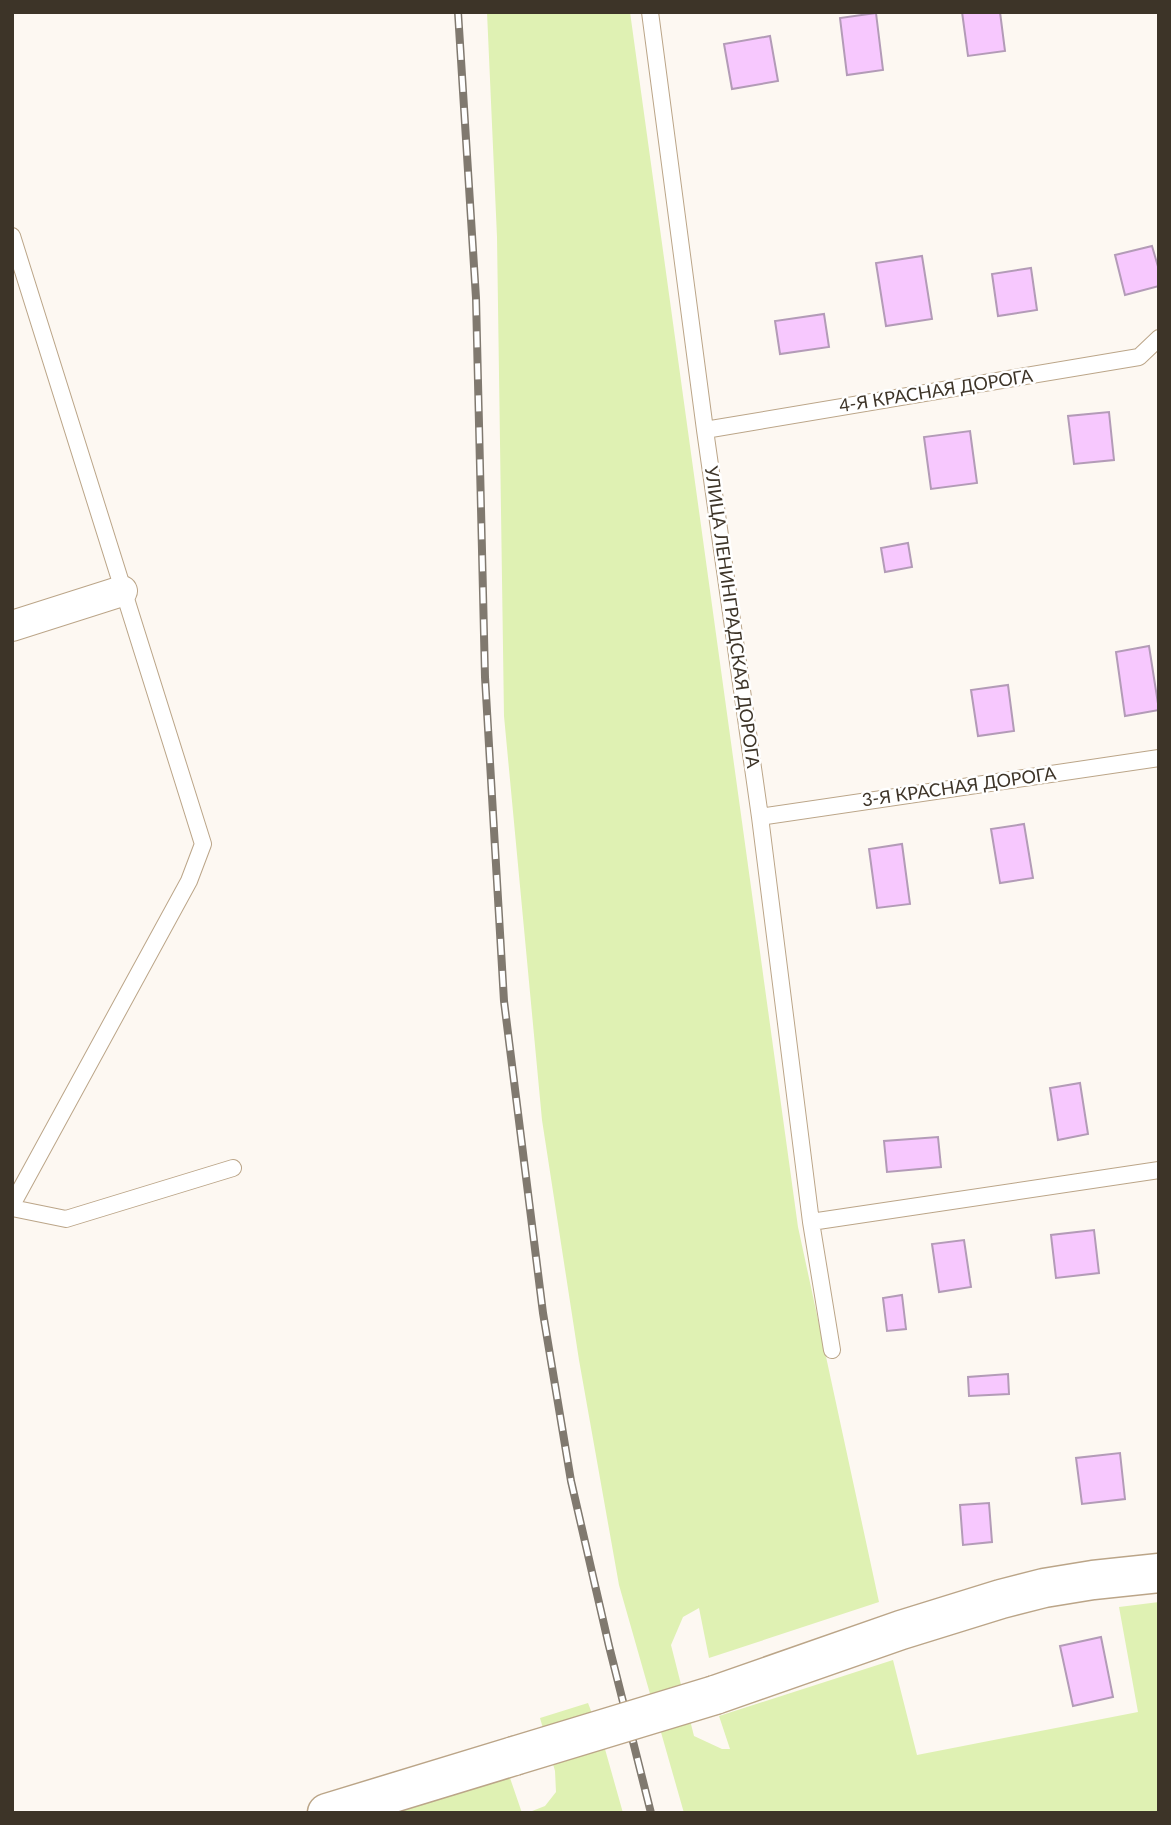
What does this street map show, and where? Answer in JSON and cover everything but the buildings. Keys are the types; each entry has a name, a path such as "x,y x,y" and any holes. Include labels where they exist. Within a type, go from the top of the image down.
{"main road":[{"path":"327,1813 715,1695 901,1630 1001,1599 1081,1582 1159,1573"}],"street":[{"path":"12,626 122,591"}],"lane":[{"name":"УЛИЦА ЛЕНИНГРАДСКАЯ ДОРОГА","path":"650,12 760,817 811,1223 832,1350"},
{"path":"12,236 203,844 189,881 12,1207 66,1219 233,1168"},
{"name":"4-Я КРАСНАЯ ДОРОГА","path":"705,429 1139,357 1159,338"},
{"name":"3-Я КРАСНАЯ ДОРОГА","path":"760,817 1159,758"},
{"path":"811,1223 1159,1170"}],"green space":[{"path":"487,12 630,12 798,1227 879,1602 709,1658 699,1608 683,1617 671,1645 694,1736 722,1749 730,1749 719,1716 893,1660 917,1755 1138,1712 1119,1607 1159,1602 1159,1813 684,1813 619,1585 579,1360 542,1120 504,716 497,237"},
{"path":"588,1703 603,1742 623,1813 527,1813 545,1806 556,1792 555,1771 540,1718"},
{"path":"510,1778 522,1813 395,1813"}],"railway":[{"path":"458,12 476,298 485,677 504,1001 543,1313 571,1481 651,1813"}]}
